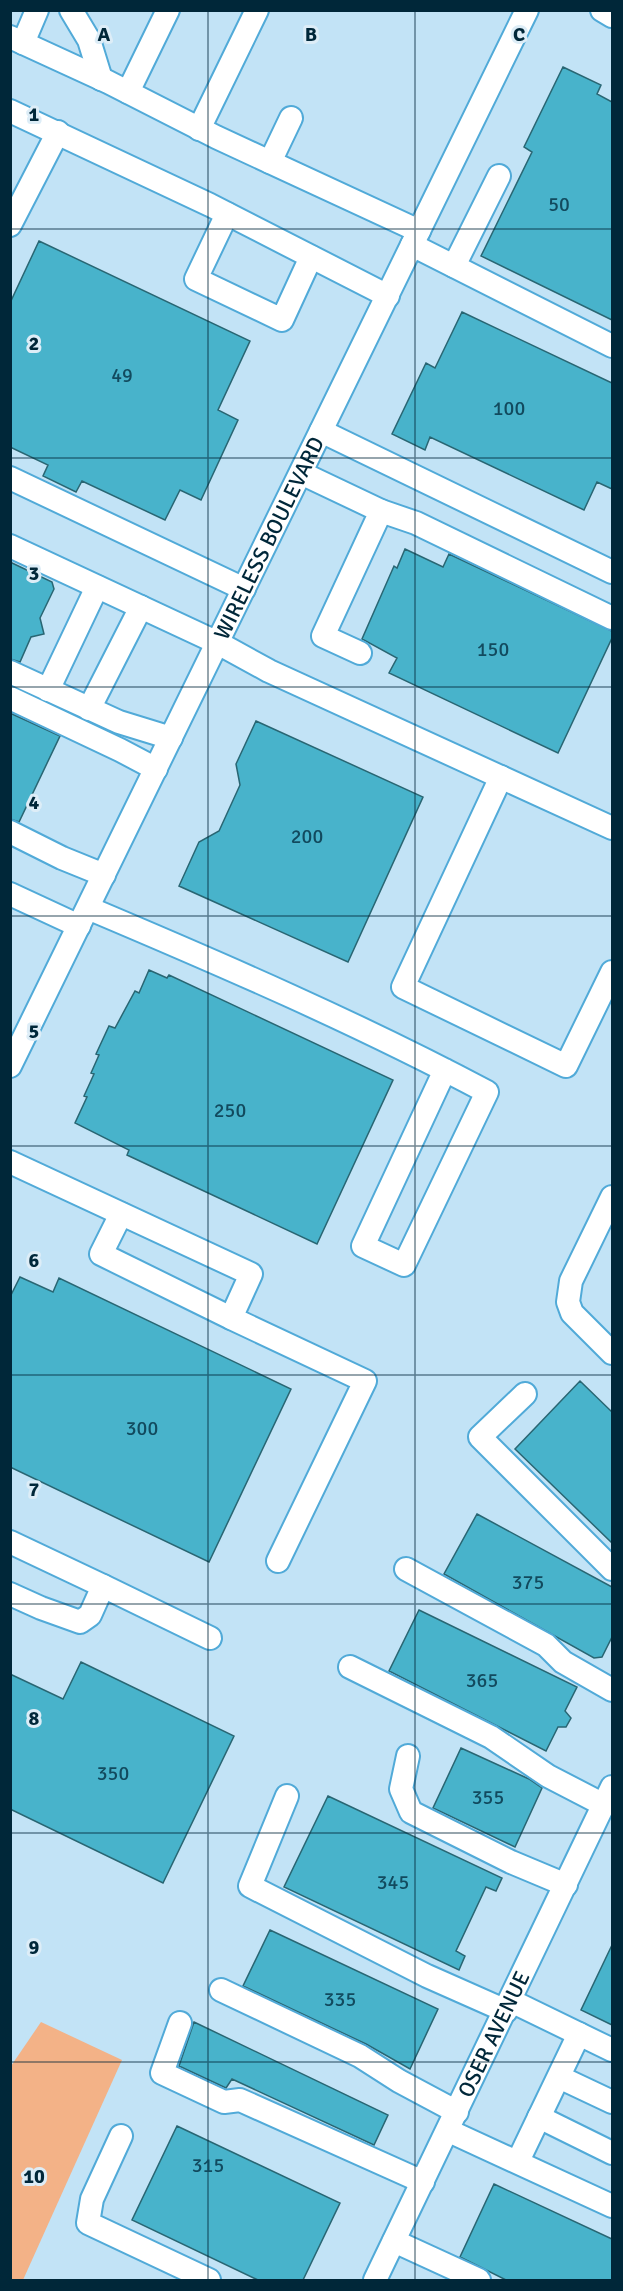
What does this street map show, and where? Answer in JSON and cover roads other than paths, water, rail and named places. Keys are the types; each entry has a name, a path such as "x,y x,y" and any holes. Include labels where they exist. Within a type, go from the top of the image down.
{"street":[{"path":"37,10 17,40 270,162 416,238 454,266 612,346"},
{"path":"71,10 89,40 101,79"},
{"path":"128,92 168,10"},
{"path":"200,129 257,10"},
{"name":"WIRELESS BOULEVARD","path":"10,1066 527,10"},
{"path":"602,10 612,16"},
{"path":"10,111 226,214 388,296"},
{"path":"270,162 291,118"},
{"path":"10,225 58,132"},
{"path":"454,266 499,176"},
{"path":"226,214 196,279 282,320 311,257"},
{"path":"321,431 612,572"},
{"path":"301,473 381,511 416,522 612,618"},
{"path":"10,478 244,589"},
{"path":"360,652 323,636 381,511"},
{"path":"10,546 218,643 269,671 612,828"},
{"path":"48,690 97,586"},
{"path":"89,709 141,607"},
{"path":"10,672 119,723 171,738"},
{"path":"10,699 156,769"},
{"path":"501,777 403,987 566,1066 612,972"},
{"path":"10,832 62,858 104,875"},
{"path":"11,895 83,917 233,969 445,1070 486,1092 404,1265 363,1246 445,1070"},
{"path":"10,1162 251,1274 231,1318"},
{"path":"612,1197 571,1281 568,1302 572,1313 612,1353"},
{"path":"121,1214 101,1254 365,1382 278,1561"},
{"path":"525,1394 480,1437 612,1569"},
{"path":"10,1542 210,1638"},
{"path":"406,1569 546,1645 563,1662 612,1690"},
{"path":"10,1594 80,1622 90,1615 103,1586"},
{"path":"350,1667 491,1737 548,1776 607,1808"},
{"path":"408,1756 401,1789 411,1812 511,1862 566,1885"},
{"path":"287,1796 250,1886 427,1976 579,2034 612,2050"},
{"name":"OSER AVENUE","path":"375,2280 566,1885 607,1808"},
{"path":"221,1990 360,2056 399,2081 453,2121 518,2161 612,2206"},
{"path":"180,2023 162,2073 224,2102 240,2100 423,2182"},
{"path":"518,2161 579,2034"},
{"path":"559,2077 612,2102"},
{"path":"539,2117 612,2153"},
{"path":"121,2136 92,2199 88,2223 209,2280"},
{"path":"394,2241 479,2280"}]}
